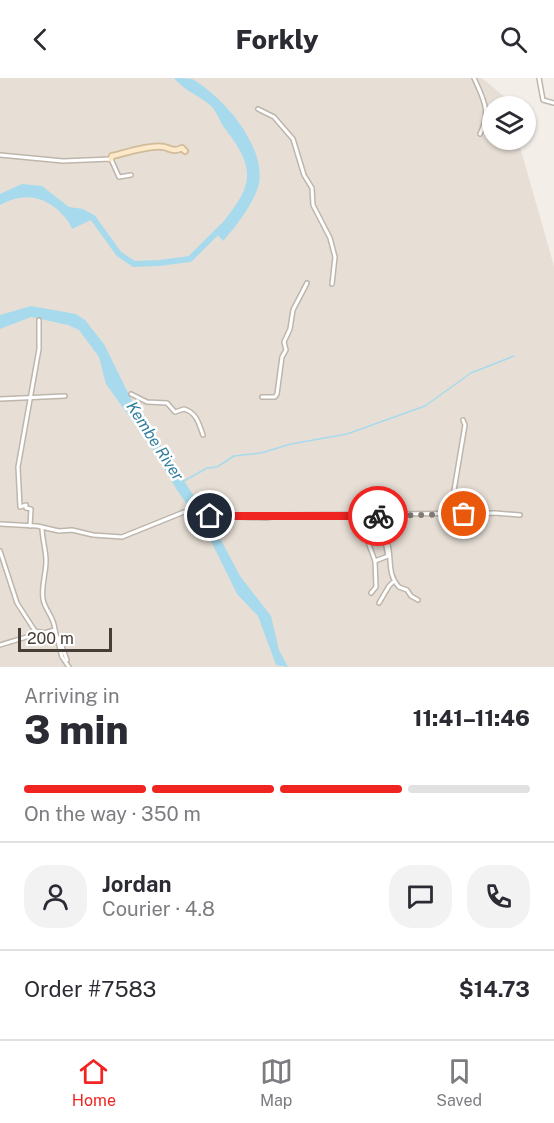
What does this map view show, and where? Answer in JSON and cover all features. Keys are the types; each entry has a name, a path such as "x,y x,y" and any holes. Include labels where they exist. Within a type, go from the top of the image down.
{"street":[{"path":"474,78 487,110 486,122 480,134"},
{"path":"538,78 543,100 554,103"},
{"path":"258,109 274,117 293,139 304,175 312,188 313,205 330,238 335,257 332,284"},
{"path":"0,155 63,161 111,159 112,156 147,147 162,146 175,150 182,148 185,151"},
{"path":"111,159 119,177 131,175"},
{"path":"262,398 275,397 277,394 282,357 286,350 284,342 290,329 293,310 307,283"},
{"path":"30,526 31,509 26,506 20,507 18,467 39,349 39,320"},
{"path":"131,394 147,402 167,403 175,412 184,408 190,411 200,423 203,435"},
{"path":"0,399 65,396"},
{"path":"450,514 455,473 465,425 463,420"},
{"path":"0,524 122,537 184,512"},
{"path":"210,516 520,515"},
{"path":"380,516 388,546 393,580 418,600"},
{"path":"42,527 41,541 46,562 43,575 43,600 52,615 62,657 69,667"},
{"path":"364,531 375,561 376,580 371,593"},
{"path":"0,551 17,603 35,631 56,632"},
{"path":"375,561 388,556"},
{"path":"379,603 393,580"},
{"path":"0,645 33,635 35,631"}],"shaded area":[{"path":"0,78 482,78 504,96 482,96 482,150 521,150 554,266 554,667 0,667"}],"water":[{"path":"174,78 192,79 217,98 241,125 257,156 260,172 258,187 243,216 223,241 215,232 243,193 247,171 244,159 213,109"},
{"path":"22,184 42,186 69,207 83,209 97,217 72,229 58,210 37,198 15,199 0,205 0,194"},
{"path":"31,306 76,314 85,320 104,344 136,409 212,523 240,576 271,616 279,650 288,667 276,665 258,616 237,594 208,535 152,448 106,384 99,357 79,330 68,325 31,317 0,329 0,315"}],"waterway":[{"name":"Kembe River","path":"88,215 93,218 119,254 134,264 190,259 222,227"},
{"path":"184,481 207,468 217,467 234,456 261,453 291,444 347,434 425,406 471,373 514,356"}],"way so far":[{"path":"378,516 464,514"}],"route":[{"path":"210,516 266,518 286,515 378,516"}]}
